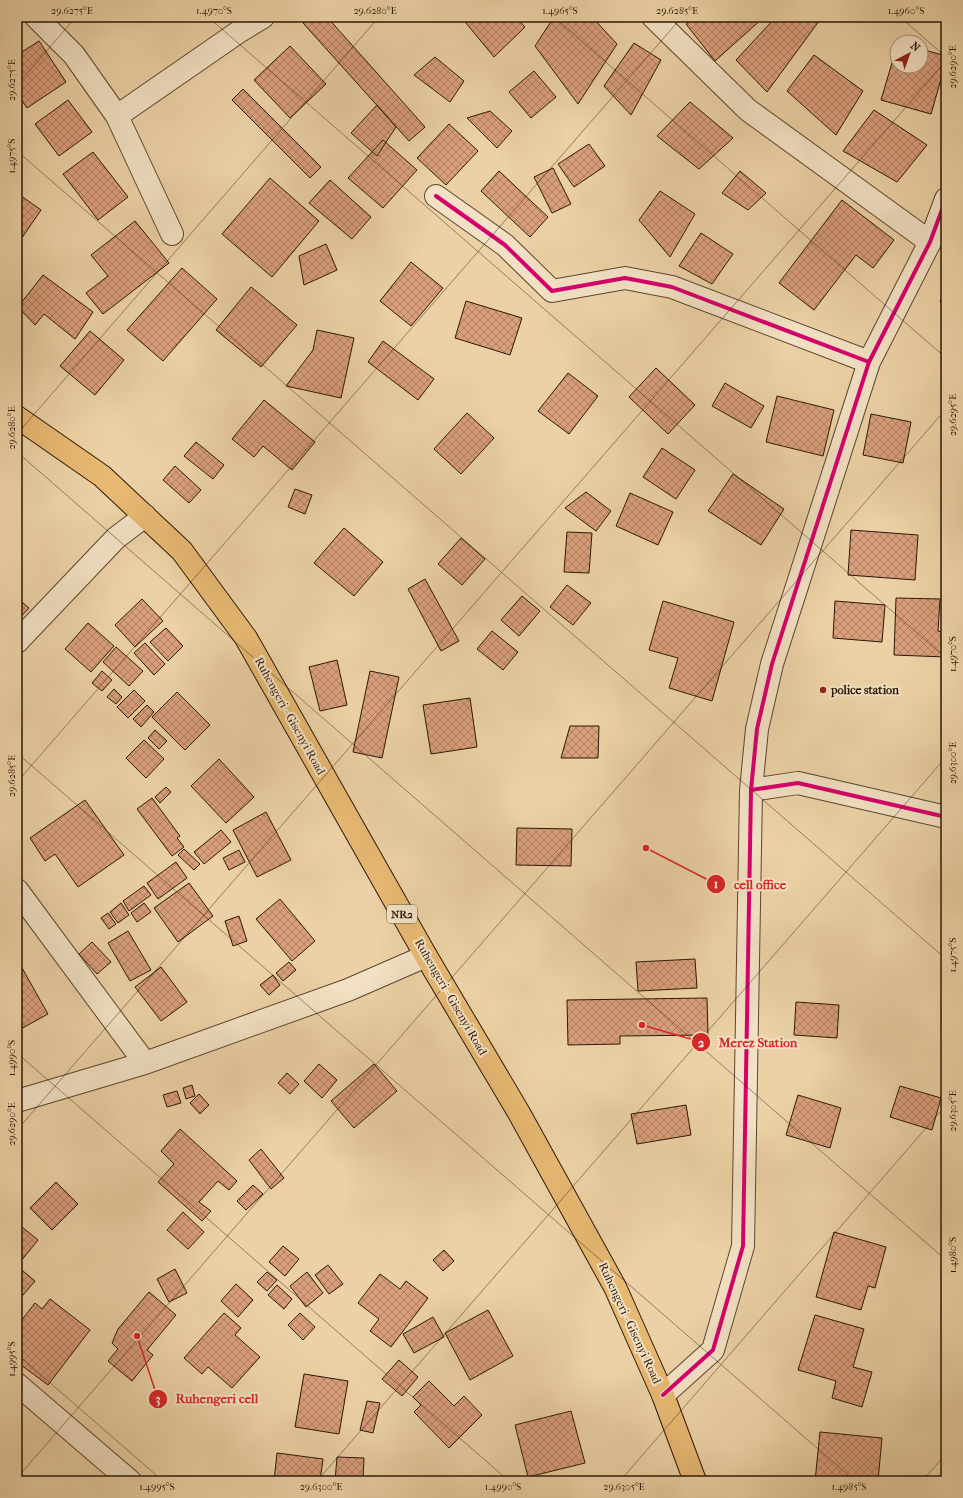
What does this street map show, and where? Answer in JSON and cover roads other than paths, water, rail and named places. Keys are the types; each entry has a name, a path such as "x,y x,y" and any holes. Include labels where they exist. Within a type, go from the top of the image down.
{"highway":[{"name":"Ruhengeri - Gisenyi Road","path":"17,416 102,476 146,516 182,551 246,638 426,956 519,1113 615,1287 663,1394 695,1481"}],"street":[{"path":"36,17 74,55 118,116 172,234"},
{"path":"118,116 240,31 263,17"},
{"path":"653,17 748,110 937,235"},
{"path":"436,196 505,245 552,291 625,278 672,287 869,362"},
{"path":"663,1394 713,1350 743,1246 751,790 757,729 772,664 869,362 937,235 946,199"},
{"path":"17,642 116,538 146,516"},
{"path":"751,790 798,783 946,817"},
{"path":"17,890 145,1063"},
{"path":"17,1101 145,1063 348,990 426,956"},
{"path":"17,1384 130,1481"}],"place":[{"name":"police station","path":"823,690"},
{"name":"cell office","path":"646,848"},
{"name":"Merez Station","path":"642,1025"},
{"name":"Ruhengeri cell","path":"137,1336"}]}
